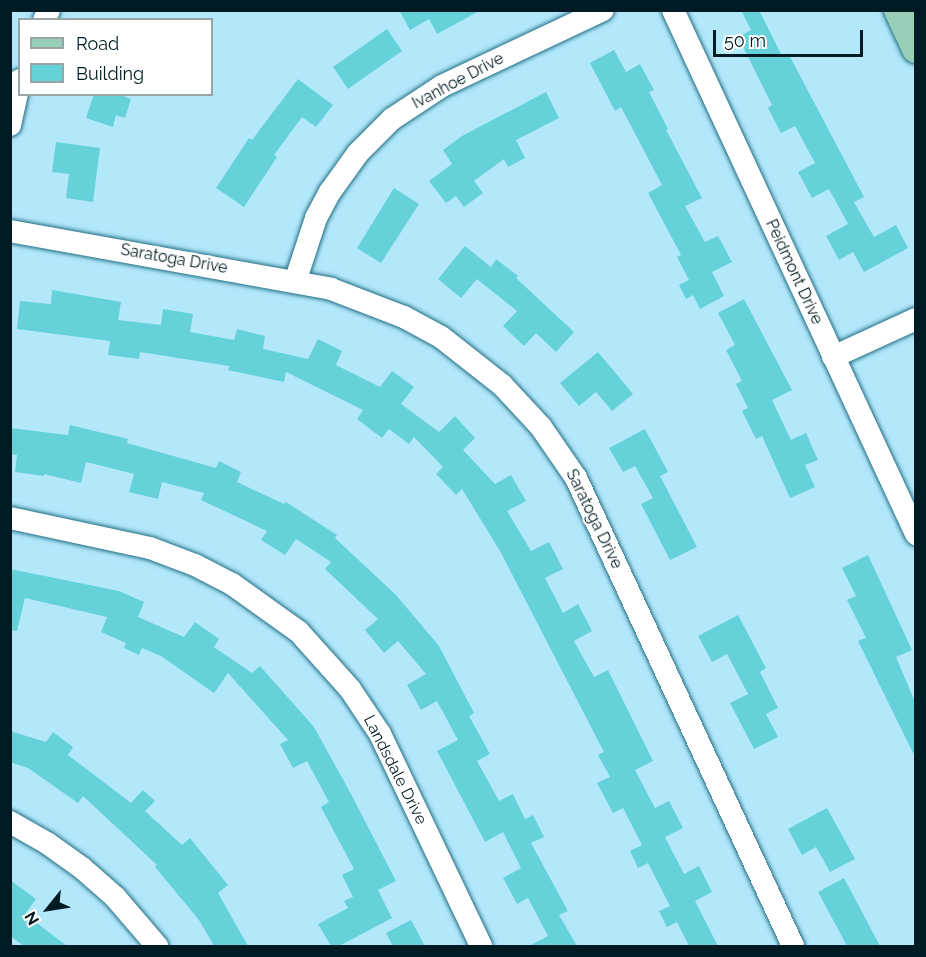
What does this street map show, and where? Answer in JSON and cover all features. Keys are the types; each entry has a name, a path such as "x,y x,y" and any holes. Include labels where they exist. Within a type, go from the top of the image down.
{"main road":[{"path":"898,10 915,49"}],"street":[{"name":"Ivanhoe Drive","path":"295,282 316,218 330,192 358,153 386,124 442,86 603,10"},
{"name":"Peidmont Drive","path":"673,10 915,534"},
{"path":"10,125 18,89"},
{"name":"Saratoga Drive","path":"10,231 332,289 372,302 441,337 502,385 541,427 576,478 793,946"},
{"path":"833,357 915,319"},
{"name":"Landsdale Drive","path":"10,518 150,548 195,565 232,584 299,632 351,688 380,734 481,946"},
{"path":"10,822 47,843 82,868 115,897 158,946"}],"building":[{"path":"399,10 481,10 437,34 429,19 410,30"},
{"path":"741,10 759,10 782,56 788,53 864,197 854,202 874,237 896,225 908,248 864,272 853,252 839,260 826,236 848,224 829,189 812,198 798,172 815,163 795,126 781,133 768,108 772,105 738,37 751,30"},
{"path":"387,29 402,51 348,89 333,67"},
{"path":"614,50 626,72 640,64 654,90 649,92 668,129 666,130 702,198 685,206 705,242 718,236 732,262 712,272 724,296 700,309 693,295 686,299 679,285 689,280 677,257 681,255 648,193 662,185 621,107 615,111 590,63"},
{"path":"298,79 333,105 316,127 302,117 274,155 277,157 244,207 216,188 249,138 252,140"},
{"path":"546,92 559,118 516,140 525,158 508,167 504,159 474,181 483,193 464,207 456,196 446,203 429,181 452,164 443,150 462,136"},
{"path":"93,96 123,96 131,99 125,118 116,115 113,127 86,118"},
{"path":"56,142 100,148 93,202 66,198 69,174 52,172"},
{"path":"394,188 419,204 381,263 357,248"},
{"path":"465,246 491,267 496,259 518,276 516,278 574,332 556,352 536,333 524,346 503,326 517,311 477,279 461,298 438,279"},
{"path":"52,290 121,302 118,320 161,325 163,309 193,314 190,332 234,340 237,329 265,336 263,349 308,359 318,339 342,351 336,365 380,387 392,371 414,387 401,404 439,432 455,416 475,438 463,450 495,484 511,475 526,501 507,511 531,551 549,542 563,569 545,578 563,613 578,604 592,631 574,641 594,677 608,670 653,761 635,770 655,808 669,801 683,828 665,837 684,874 699,866 712,892 695,901 718,946 689,946 677,922 667,927 659,911 670,906 648,863 638,868 630,851 642,845 623,808 613,813 597,783 610,777 598,755 604,752 500,551 462,489 456,495 436,474 443,467 414,437 409,444 389,429 382,438 357,419 363,410 286,372 284,382 228,370 229,366 140,352 139,359 108,355 110,341 17,329 20,301 51,304"},
{"path":"744,299 792,390 772,400 791,440 806,433 818,460 805,465 815,487 790,498 762,436 756,439 742,411 748,408 736,384 742,381 726,350 735,345 718,313"},
{"path":"598,352 633,394 612,411 596,392 579,406 560,383"},
{"path":"70,425 128,439 127,443 216,468 219,461 241,472 237,482 284,504 286,502 337,535 335,538 396,595 439,646 474,713 469,716 490,754 477,761 499,801 513,794 525,819 533,815 544,837 531,843 568,911 559,915 577,946 529,946 548,936 528,898 517,904 503,878 521,868 503,832 485,842 437,751 458,740 437,701 421,710 407,685 426,674 398,641 384,653 365,630 378,619 325,569 331,562 296,539 285,555 261,540 267,531 201,500 204,493 162,482 158,499 129,492 134,474 86,462 81,483 44,474 44,476 15,472 17,455 10,454 10,428 68,435"},
{"path":"645,429 668,472 660,476 697,547 670,560 641,504 653,498 635,466 623,472 609,448"},
{"path":"868,555 912,650 896,657 915,702 915,757 858,641 866,638 847,600 856,596 842,568"},
{"path":"10,569 119,591 144,602 138,617 184,637 195,622 219,639 214,647 252,673 260,666 314,727 351,794 396,881 378,890 392,918 339,946 331,946 318,924 348,908 344,901 353,897 342,875 354,869 321,807 329,802 307,761 293,768 280,744 288,740 228,673 214,693 161,656 142,648 139,655 124,648 126,643 101,632 107,617 25,598 17,631 10,630"},
{"path":"738,615 766,668 760,672 778,708 766,714 778,737 754,749 730,703 748,694 727,654 712,662 698,636"},
{"path":"10,731 46,742 53,732 73,747 68,755 131,803 143,790 155,801 145,811 182,845 190,838 228,885 218,893 248,946 214,946 199,920 155,867 157,865 83,796 78,803 28,768 10,762"},
{"path":"827,808 855,859 830,872 816,847 802,855 788,829"},
{"path":"844,878 880,946 847,946 818,892"},
{"path":"10,880 36,899 25,914 67,946 24,946 10,936"},
{"path":"411,920 425,946 393,946 386,933"}]}
